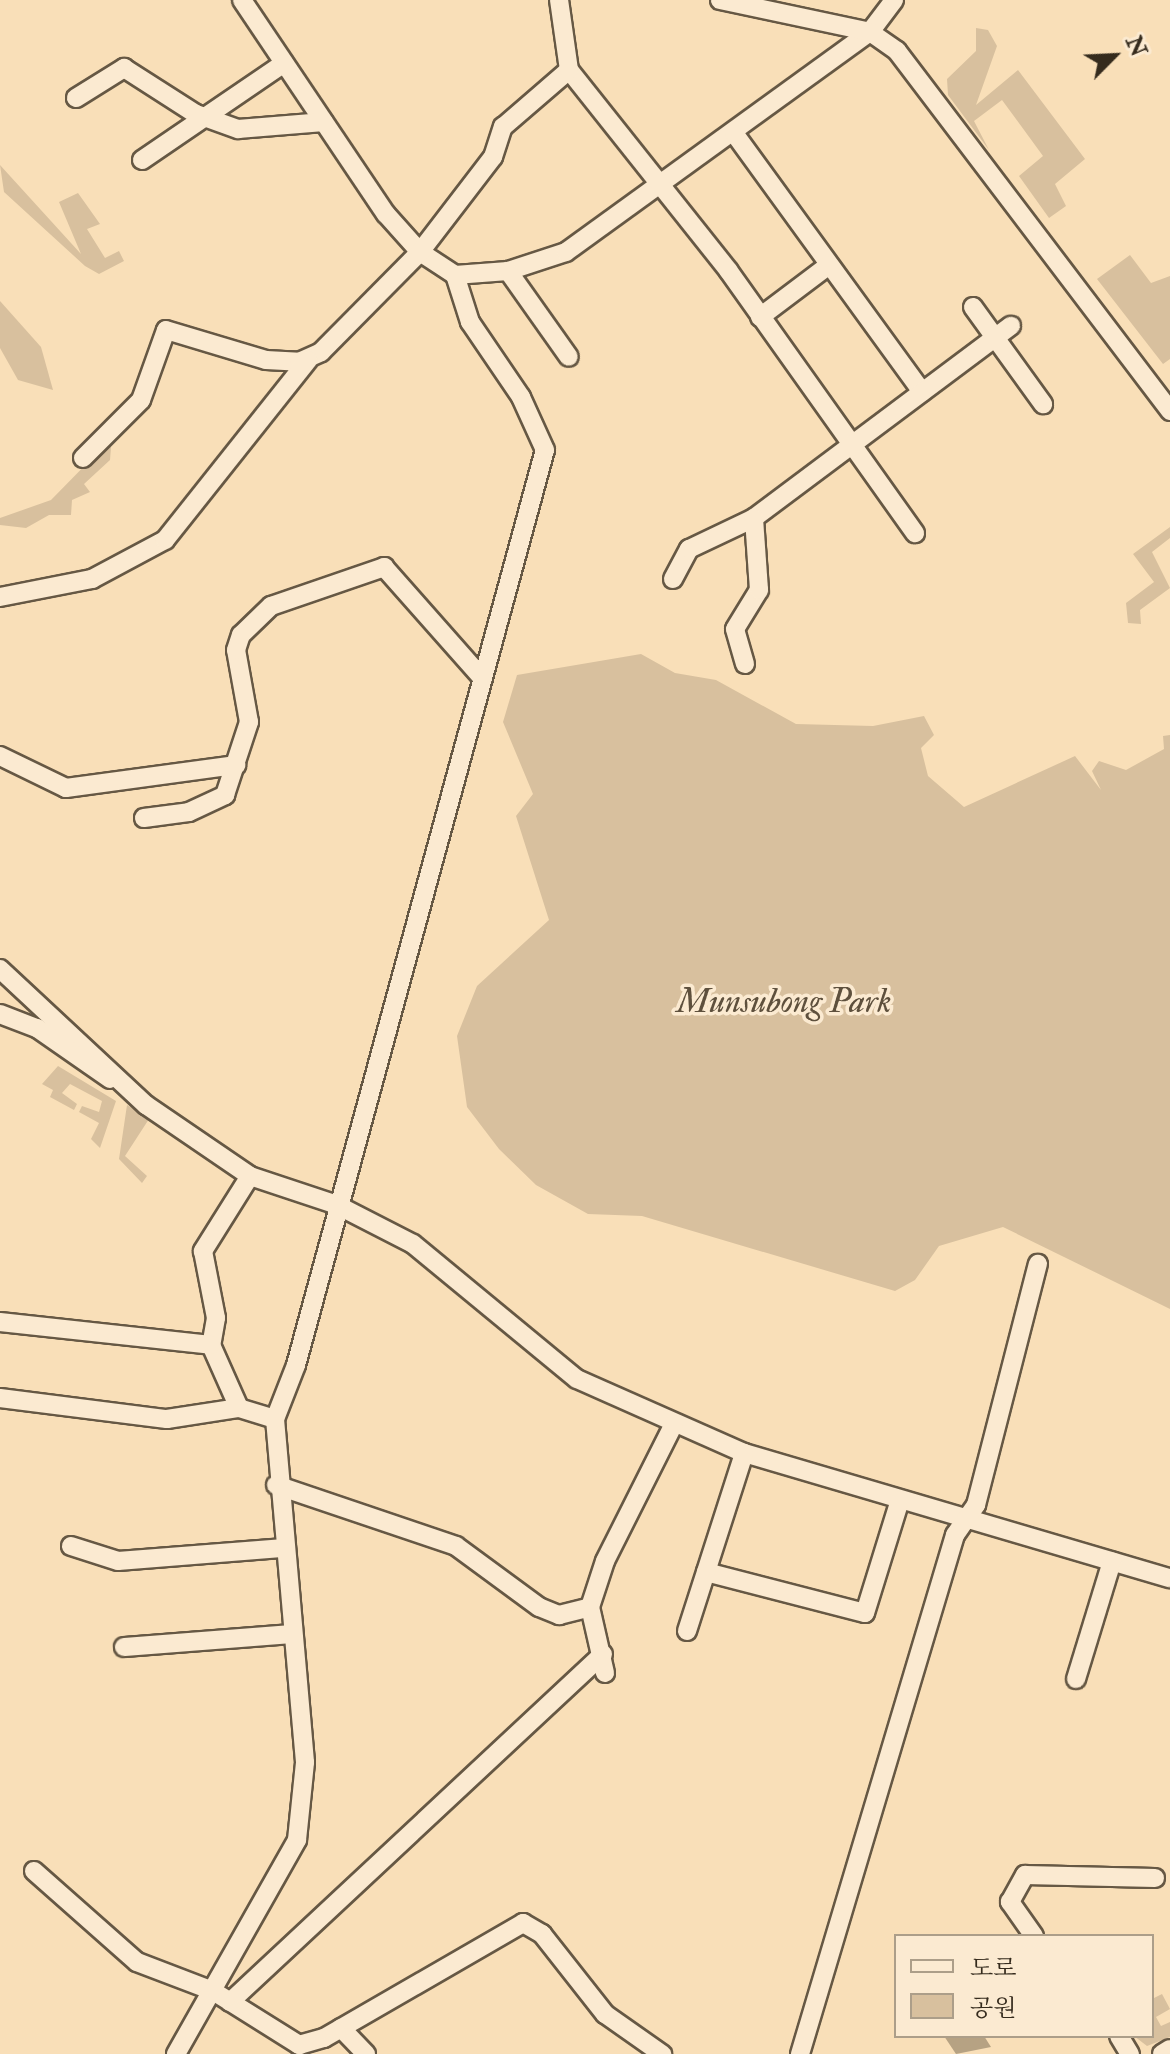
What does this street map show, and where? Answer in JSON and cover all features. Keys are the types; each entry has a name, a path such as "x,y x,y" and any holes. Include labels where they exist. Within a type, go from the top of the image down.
{"street":[{"path":"242,0 324,122 420,252 455,275 508,271 566,252 870,32 894,0"},
{"path":"559,0 569,70 662,185 915,533"},
{"path":"720,0 870,32 897,51 1170,411"},
{"path":"142,160 284,63"},
{"path":"76,98 124,68 204,116 238,129 324,122"},
{"path":"0,597 92,579 165,540 308,360 420,252 493,157 503,127 569,70"},
{"path":"734,133 922,392"},
{"path":"760,317 829,265"},
{"path":"508,271 569,357"},
{"path":"176,2054 297,1840 305,1762 276,1485 275,1419 545,450 528,409 470,322 455,275"},
{"path":"973,307 1043,404"},
{"path":"673,579 689,549 754,518 1011,326"},
{"path":"83,458 141,400 166,330 235,355 308,360"},
{"path":"745,664 735,629 759,590 754,518"},
{"path":"144,818 215,804 236,765 249,722 236,662 241,635 271,606 384,567 483,679"},
{"path":"0,756 66,788 236,765"},
{"path":"0,969 113,1080 250,1176 337,1205 435,1260 560,1368 674,1424 744,1453 1170,1578"},
{"path":"0,1014 37,1028 84,1068 113,1080"},
{"path":"239,1408 211,1345 216,1318 203,1251 250,1176"},
{"path":"800,2054 963,1519 976,1505 1038,1264"},
{"path":"0,1322 211,1345"},
{"path":"0,1398 167,1419 239,1408 275,1419"},
{"path":"605,1673 590,1607 674,1424"},
{"path":"687,1631 744,1453"},
{"path":"276,1485 456,1546 539,1607 559,1615 590,1607"},
{"path":"706,1572 865,1613 900,1500"},
{"path":"71,1546 118,1561 284,1548"},
{"path":"1076,1679 1112,1561"},
{"path":"124,1647 292,1634"},
{"path":"230,2002 603,1654"},
{"path":"34,1871 137,1962 213,1991 299,2045 341,2028 523,1923 542,1934 605,2014 662,2054"},
{"path":"1033,1934 1010,1902 1025,1875 1155,1878"},
{"path":"341,2028 366,2054"},
{"path":"1162,2054 1170,2049"}],"green space":[{"path":"976,28 988,30 997,46 976,105 1018,70 1085,159 1055,184 1066,206 1049,218 1019,176 1043,156 1002,100 974,121 989,150 948,95 947,79 976,51"},
{"path":"0,165 81,254 59,202 78,193 100,224 87,229 105,258 119,251 124,261 99,274 85,266 4,192"},
{"path":"1130,255 1151,283 1170,276 1170,359 1163,364 1097,279"},
{"path":"0,301 41,347 53,390 18,380 0,348"},
{"path":"111,447 110,460 84,484 90,492 72,500 71,515 49,515 26,528 0,525 0,518 51,500 102,448"},
{"path":"1170,527 1170,538 1152,552 1170,588 1140,610 1141,624 1128,623 1126,603 1154,582 1133,554"},
{"name":"Munsubong Park","path":"641,654 675,673 716,680 796,724 873,726 924,716 934,735 921,748 928,776 964,807 1075,756 1101,790 1092,771 1099,761 1126,770 1164,749 1163,736 1170,735 1170,1309 1003,1227 939,1246 915,1280 895,1291 642,1216 588,1214 536,1185 499,1149 467,1107 457,1036 477,986 549,920 516,816 533,794 503,722 517,675"},
{"path":"58,1066 116,1101 100,1148 91,1139 99,1123 79,1112 82,1106 99,1112 102,1101 70,1084 62,1093 77,1104 74,1110 50,1097 53,1090 42,1084"},
{"path":"127,1105 149,1119 125,1156 147,1176 142,1183 119,1159"},
{"path":"1162,1994 1170,2009 1156,2017 1161,2026 1170,2022 1170,2037 1147,2046 1137,2038 1154,2038 1154,1998"}],"shaded area":[{"path":"945,2038 985,2038 991,2047 956,2054"}]}
